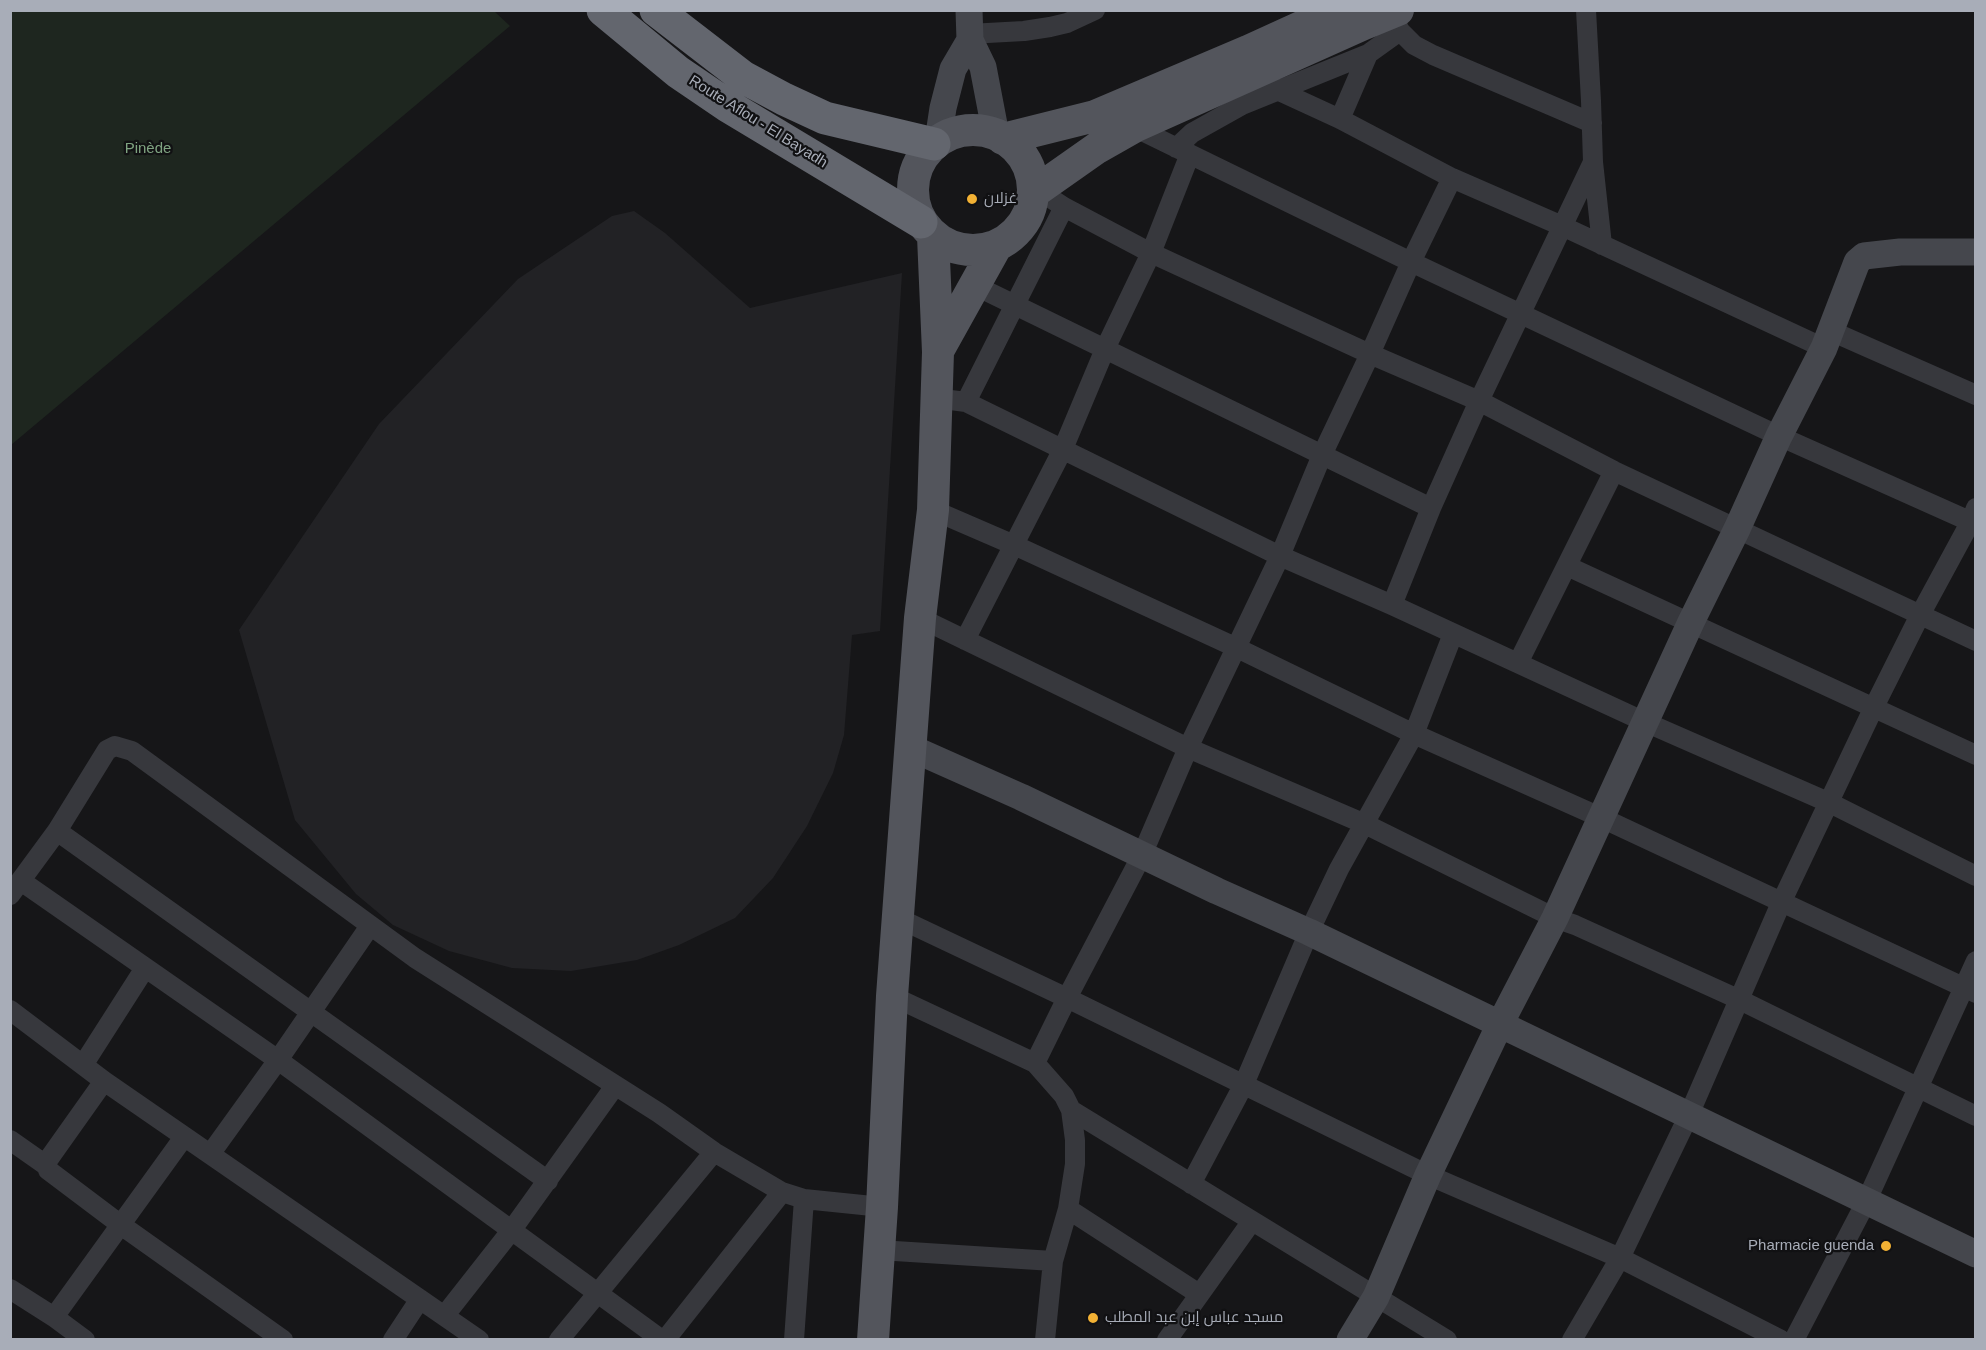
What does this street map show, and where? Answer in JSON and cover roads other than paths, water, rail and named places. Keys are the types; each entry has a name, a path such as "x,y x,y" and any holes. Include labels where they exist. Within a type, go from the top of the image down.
{"highway":[{"name":"Route Aflou - El Bayadh","path":"603,10 678,72 728,106 927,229"},
{"name":"Route Aflou - El Bayadh","path":"656,10 743,77 784,99 825,118 936,142"}],"main road":[{"path":"1000,137 1095,116 1338,10"},
{"path":"1035,191 1097,148 1134,127 1267,81 1396,18"},
{"path":"982,131 1000,137 1016,149 1026,162 1035,191 1030,209 1022,224 1011,236 997,245 980,250 963,250 947,245 927,229 914,206 912,189 915,172 922,157 936,142 952,134 982,131"},
{"path":"873,1340 892,996 920,618 933,510 938,352 927,229"},
{"path":"938,352 997,245"}],"street":[{"path":"969,28 1024,31 1067,23 1095,10"},
{"path":"1586,10 1593,162 1602,245"},
{"path":"1340,119 1368,54 1396,18 1414,45 1432,55 1592,123"},
{"path":"936,142 953,69 969,28"},
{"path":"969,28 983,67 1000,137"},
{"path":"965,640 1063,449 1105,349 1151,253 1183,151 1192,133 1217,119 1267,81 1368,54"},
{"path":"1267,81 1452,177 1602,245 1828,340 1976,396"},
{"path":"1134,127 1779,436 1974,518 1920,615 1874,707 1781,903 1688,1117 1620,1258 1572,1340"},
{"path":"1392,605 1431,508 1479,401 1593,162"},
{"path":"1035,1063 1066,998 1142,855 1188,748 1280,556 1322,455 1452,177"},
{"path":"1035,191 1151,253 1370,354 1479,401 1614,471 1976,641"},
{"path":"966,402 1064,207"},
{"path":"1350,1340 1377,1297 1428,1176 1500,1024 1555,918 1691,622 1737,529 1779,436 1828,340 1857,262 1864,256 1900,252 1971,254"},
{"path":"975,285 1431,508"},
{"path":"935,398 966,402 1280,556 1645,722 1830,803 1976,876"},
{"path":"1518,663 1614,471"},
{"path":"933,510 1235,647 1414,734 1602,818 1969,990"},
{"path":"1567,566 1976,755"},
{"path":"920,618 1188,748 1365,824 1555,918 1738,999 1976,1116"},
{"path":"1191,1184 1244,1084 1309,932 1339,869 1414,734 1453,634"},
{"path":"782,1192 663,1340 278,1060 145,968 16,888 57,831 107,750 115,746 122,748 140,756 415,958 659,1113 714,1152 782,1192 804,1199 882,1207"},
{"path":"911,748 1022,797 1309,932 1688,1117 1976,1254"},
{"path":"57,831 548,1181"},
{"path":"898,918 1244,1084 1428,1176 1620,1258 1781,1340"},
{"path":"211,1154 370,926"},
{"path":"1794,1340 1866,1202 1918,1088 1969,990 1976,961"},
{"path":"83,1065 145,968"},
{"path":"892,996 1035,1063 1056,1086 1071,1110 1075,1164 1068,1209 1053,1261 1046,1340"},
{"path":"10,1010 104,1081 445,1314 479,1340"},
{"path":"46,1166 104,1081"},
{"path":"445,1314 511,1231 615,1086"},
{"path":"1071,1110 1447,1340"},
{"path":"54,1317 184,1137"},
{"path":"10,1140 121,1225 283,1340"},
{"path":"560,1340 714,1152"},
{"path":"794,1340 804,1199"},
{"path":"1068,1209 1199,1294"},
{"path":"1167,1340 1252,1221"},
{"path":"879,1251 1053,1261"},
{"path":"10,1289 85,1340"},
{"path":"393,1340 420,1299"}],"place":[{"name":"غزلان","path":"972,199"},
{"name":"Pharmacie guenda","path":"1886,1246"},
{"name":"مسجد عباس إبن عبد المطلب","path":"1093,1318"}],"park label":[{"name":"Pinède","path":"148,149"}]}
